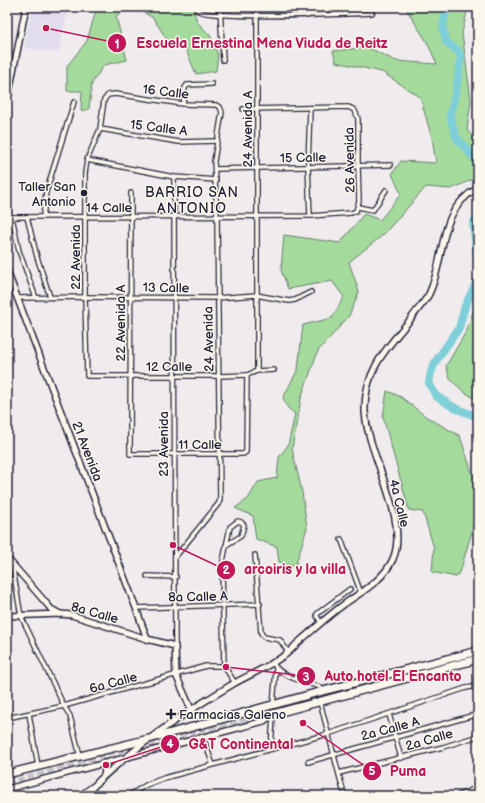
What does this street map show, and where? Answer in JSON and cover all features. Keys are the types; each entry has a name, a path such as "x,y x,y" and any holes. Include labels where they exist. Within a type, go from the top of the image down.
{"highway":[{"path":"7,774 148,739 323,691 478,651"},
{"path":"262,717 478,659"}],"main road":[{"path":"7,102 26,7"},
{"name":"4a Calle","path":"95,784 148,739 191,709 273,663 321,623 376,582 386,572 393,559 397,540 394,516 366,421 365,405 368,386 374,367 383,352 421,305 428,294 433,283 451,214 468,194 478,188"},
{"name":"21 Avenida","path":"7,271 147,639"},
{"path":"7,558 10,564 51,609 60,614"},
{"name":"8a Calle","path":"7,616 72,615 147,639 175,646"},
{"name":"23 Avenida","path":"175,646 176,675 191,709"},
{"path":"7,789 264,721 272,715"},
{"path":"103,763 105,769 104,776"},
{"path":"86,796 95,784"}],"street":[{"path":"197,7 197,10 200,13 221,14 307,16 372,13"},
{"path":"220,7 223,60"},
{"name":"24 Avenida A","path":"257,7 257,371"},
{"path":"307,7 307,16"},
{"path":"183,104 186,86 212,84"},
{"name":"16 Calle","path":"108,95 115,94 183,104 216,104 220,107"},
{"name":"22 Avenida","path":"87,376 85,297 85,173 87,160 100,129 104,100 108,95"},
{"path":"43,217 46,192 74,102"},
{"name":"24 Avenida","path":"176,556 219,503 217,217 214,161 222,112 220,107"},
{"name":"26 Avenida","path":"310,108 348,107 354,109 356,112 358,119 359,200 357,209"},
{"path":"243,109 310,108 308,166 310,216"},
{"name":"15 Calle A","path":"100,129 179,142 217,141"},
{"path":"87,160 174,177 216,180"},
{"name":"15 Calle","path":"215,169 391,165"},
{"name":"23 Avenida","path":"174,177 175,646"},
{"name":"14 Calle","path":"7,217 310,216 351,213 357,209 373,210 386,190"},
{"name":"22 Avenida A","path":"130,454 131,193"},
{"path":"12,217 19,251 36,298"},
{"path":"27,218 37,257 50,297"},
{"name":"13 Calle","path":"17,298 217,298 256,295 289,301 295,300 311,292"},
{"name":"12 Calle","path":"87,376 218,376 247,375 257,371 274,370"},
{"name":"11 Calle","path":"130,454 243,454 246,452 247,375"},
{"path":"226,545 241,536 244,525 241,522 238,521 230,527 226,545 222,566 224,666 235,683"},
{"path":"341,539 361,593"},
{"path":"255,555 263,635 264,637 280,640 288,652"},
{"path":"10,564 21,616 70,716 80,756"},
{"path":"147,576 176,577"},
{"path":"321,623 317,614 350,589"},
{"name":"8a Calle A","path":"136,608 260,604"},
{"path":"273,663 276,669 273,705"},
{"name":"6a Calle","path":"7,718 64,706 206,666 224,666"},
{"path":"276,669 306,683 320,687 323,691"},
{"path":"128,796 154,781 328,734 466,688 478,686"},
{"path":"320,702 343,790"},
{"path":"29,714 38,766"},
{"path":"389,714 401,758"},
{"name":"2a Calle A","path":"308,762 478,714"},
{"path":"271,749 272,715"},
{"name":"2a Calle","path":"339,773 401,758 478,736"},
{"path":"203,737 213,765"},
{"name":"4a Calle","path":"79,796 95,784"},
{"path":"457,796 478,787"}],"shaded area":[{"path":"33,7 69,7 58,52 24,48"}],"green space":[{"path":"97,7 129,7 116,16 127,60 104,65 92,83 89,109 81,111 82,91 67,91 67,66 87,41"},
{"path":"135,7 192,7 198,23 210,35 218,55 216,71 196,74 184,45 168,41 153,18"},
{"path":"405,7 468,7 462,33 471,100 467,130 478,142 478,177 451,189 426,187 383,235 349,262 359,292 349,316 318,351 301,398 292,449 302,492 307,528 295,567 279,562 277,547 256,539 253,516 235,508 248,499 258,482 277,478 279,457 288,445 295,414 288,408 283,398 298,369 303,325 332,318 344,297 332,281 288,289 281,270 284,235 340,243 364,214 380,220 401,194 392,174 401,161 436,163 432,138 420,97 382,72 336,62 333,51 367,47 396,61 437,64 427,42"},
{"path":"478,297 478,401 463,391 450,379 446,366 467,330"},
{"path":"387,391 401,397 425,416 460,436 477,488 472,531 461,569 456,577 432,572 434,548 423,512 409,510 383,417"}],"waterway":[{"path":"447,7 443,26 446,42 457,50 461,56 456,90 450,116 456,137 478,162"},
{"path":"478,217 473,223 478,263"},
{"path":"478,279 465,306 459,328 436,361 431,372 429,383 436,396 455,408 478,417"}],"tunnel":[{"path":"7,784 262,717"}],"place":[{"name":"Escuela Ernestina Mena Viuda de Reitz","path":"46,28"},
{"name":"Taller San Antonio","path":"84,193"},
{"name":"arcoiris y la villa","path":"173,545"},
{"name":"Auto hotel El Encanto","path":"226,667"},
{"name":"Farmacias Galeno","path":"171,714"},
{"name":"Puma","path":"303,723"},
{"name":"G&T Continental","path":"106,765"}],"district":[{"name":"BARRIO SAN ANTONIO","path":"192,200"}]}
